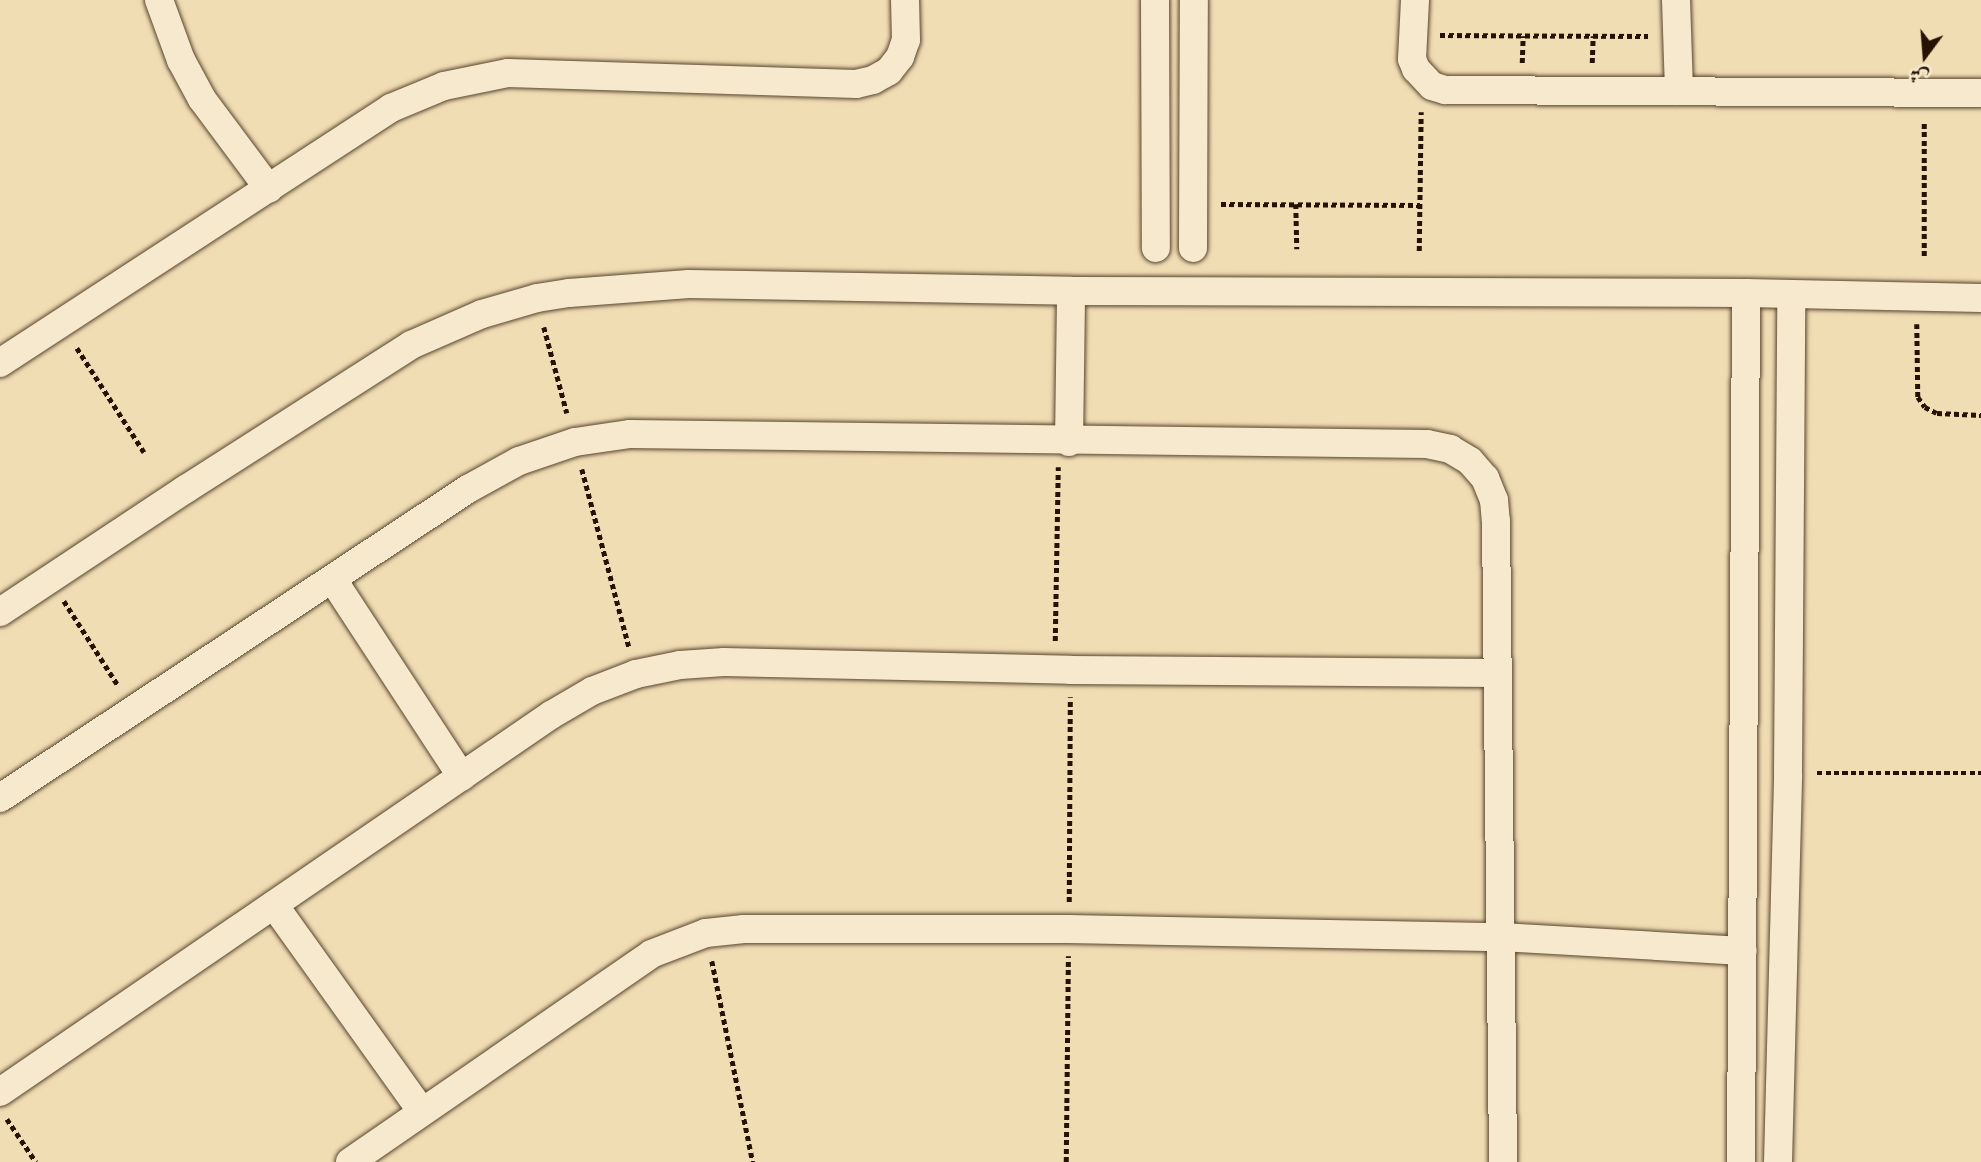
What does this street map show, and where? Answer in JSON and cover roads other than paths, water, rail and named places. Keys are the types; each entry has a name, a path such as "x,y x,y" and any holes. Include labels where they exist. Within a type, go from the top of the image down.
{"street":[{"path":"159,0 181,60 202,99 269,189"},
{"path":"0,363 391,108 468,79 508,74 856,84 873,80 889,71 900,57 905,40 905,0"},
{"path":"1155,0 1156,248"},
{"path":"1193,248 1194,0"},
{"path":"1415,0 1412,59 1422,78 1445,90 1981,93"},
{"path":"1676,0 1679,91"},
{"path":"1155,75 1194,74"},
{"path":"0,612 411,345 482,314 537,298 621,287 689,284 1071,290 1746,293 1981,298"},
{"path":"1064,442 1071,290"},
{"path":"1741,1162 1746,293"},
{"path":"1778,1162 1788,774 1791,294"},
{"path":"0,797 468,489 519,461 575,442 630,434 1064,442 1427,444 1450,449 1470,461 1485,478 1494,500 1503,1162"},
{"path":"333,580 462,777"},
{"path":"0,1092 561,709 592,691 636,674 680,665 724,662 1054,670 1498,673"},
{"path":"274,905 422,1112"},
{"path":"350,1162 651,954 706,933 744,929 1068,929 1501,937 1743,951"}]}
